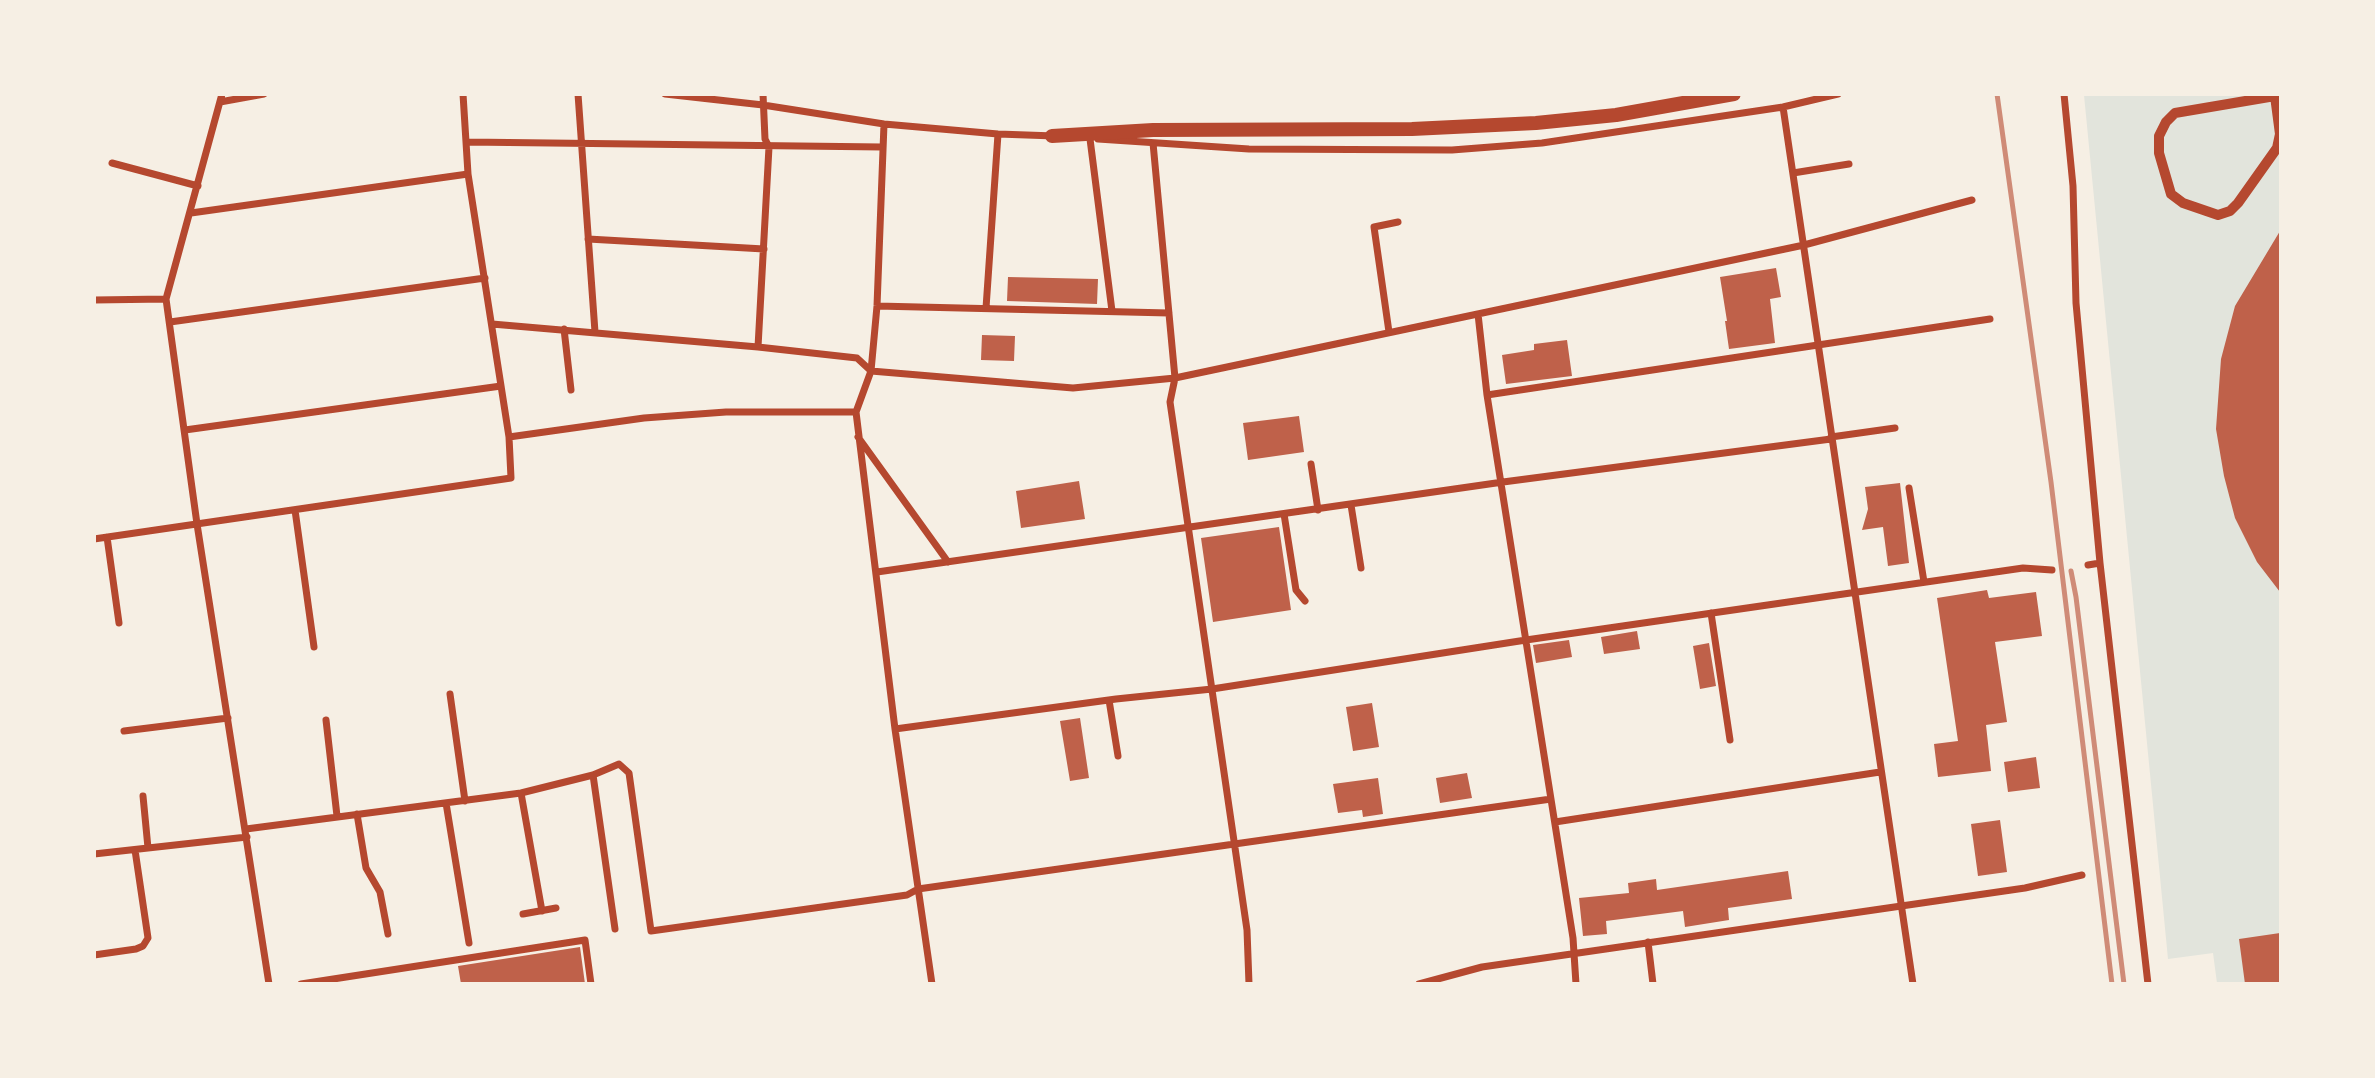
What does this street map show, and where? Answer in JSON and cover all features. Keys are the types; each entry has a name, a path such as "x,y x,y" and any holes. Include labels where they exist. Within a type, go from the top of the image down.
{"highway":[{"path":"1052,136 1153,130 1412,129 1536,123 1616,115 1734,94"}],"street":[{"path":"264,94 221,98 166,299 197,524 269,984"},
{"path":"94,539 511,478 509,437 468,174 463,94"},
{"path":"578,94 595,332"},
{"path":"665,94 763,105 884,124 998,134 1249,149 1452,150 1542,143 1783,107 1838,94"},
{"path":"758,347 769,147 765,139 763,94"},
{"path":"2064,94 2073,186 2076,303 2100,563 2148,984"},
{"path":"2278,96 2280,134 2277,148 2238,204 2230,211 2218,215 2183,203 2171,194 2159,153 2159,136 2165,122 2175,113 2278,96"},
{"path":"1783,107 1913,984"},
{"path":"884,124 877,306 871,371 856,412 857,436 932,984"},
{"path":"986,308 998,134"},
{"path":"1090,139 1112,311"},
{"path":"467,142 882,147"},
{"path":"1153,143 1175,378 1171,402 1247,930 1249,984"},
{"path":"112,163 198,186"},
{"path":"1793,173 1849,164"},
{"path":"191,213 468,174"},
{"path":"492,324 758,347 857,358 871,371 1073,388 1175,378 1804,245 1972,200"},
{"path":"1389,332 1374,227 1398,222"},
{"path":"588,239 764,249"},
{"path":"170,322 485,278"},
{"path":"94,300 166,299"},
{"path":"877,306 1169,313"},
{"path":"1478,314 1487,395 1503,482 1573,938 1576,984"},
{"path":"1487,395 1990,319"},
{"path":"564,329 571,390"},
{"path":"185,430 501,386"},
{"path":"509,437 644,418 726,412 856,412"},
{"path":"877,572 1895,428"},
{"path":"857,436 948,562"},
{"path":"1311,464 1318,510"},
{"path":"1909,488 1924,582"},
{"path":"1351,505 1361,568"},
{"path":"295,510 314,647"},
{"path":"1284,514 1296,590 1305,601"},
{"path":"107,537 119,623"},
{"path":"2088,565 2100,563"},
{"path":"895,729 1212,689 1526,640 2023,568 2052,570"},
{"path":"1711,613 1730,740"},
{"path":"450,694 465,801"},
{"path":"1109,700 1118,755"},
{"path":"124,731 228,718"},
{"path":"326,720 337,816"},
{"path":"94,854 148,849 337,816 521,793 593,775 619,764 629,773 651,931 907,895 918,888 1551,799"},
{"path":"1555,822 1880,772"},
{"path":"593,775 615,929"},
{"path":"521,793 542,911"},
{"path":"142,796 148,849"},
{"path":"446,803 469,943"},
{"path":"357,814 366,868 380,892 388,934"},
{"path":"94,955 136,949 143,946 148,938 135,850"},
{"path":"2126,868 2136,867"},
{"path":"1419,984 1482,967 2025,888 2082,875"},
{"path":"523,914 556,908"},
{"path":"301,984 585,940 591,984"},
{"path":"1648,942 1653,984"}],"shaded area":[{"path":"2084,95 2280,95 2280,983 2217,983 2213,953 2168,959"}],"building":[{"path":"2280,231 2280,592 2257,562 2235,518 2216,429 2221,359 2235,306"},
{"path":"1776,268 1781,297 1770,299 1775,343 1729,349 1720,277"},
{"path":"1008,277 1098,279 1097,304 1007,301"},
{"path":"982,335 1015,336 1014,361 981,360"},
{"path":"1567,340 1572,376 1506,384 1502,355 1534,350 1534,344"},
{"path":"1299,416 1304,452 1248,460 1243,423"},
{"path":"1079,481 1085,519 1021,528 1016,491"},
{"path":"1900,483 1909,563 1888,566 1883,527 1862,530 1868,509 1865,487"},
{"path":"1279,527 1291,610 1213,622 1201,538"},
{"path":"1987,590 1989,598 2036,592 2042,636 1995,642 2007,722 1986,725 1991,771 1938,777 1934,744 1958,741 1937,598"},
{"path":"1637,631 1640,649 1604,654 1601,637"},
{"path":"1569,640 1572,657 1536,663 1533,645"},
{"path":"1709,643 1716,686 1700,689 1693,646"},
{"path":"1372,703 1379,747 1353,751 1346,707"},
{"path":"1080,718 1089,778 1070,781 1060,721"},
{"path":"2036,757 2040,788 2008,792 2004,762"},
{"path":"1467,773 1472,798 1440,803 1436,778"},
{"path":"1378,778 1383,814 1363,817 1362,810 1338,813 1333,784"},
{"path":"2000,820 2007,872 1978,876 1971,824"},
{"path":"1788,871 1792,899 1728,908 1729,920 1685,927 1683,911 1606,921 1607,934 1583,936 1579,898 1629,893 1628,883 1656,879 1657,890"},
{"path":"2280,933 2280,984 2245,984 2239,939"},
{"path":"580,947 585,984 461,984 458,966"}],"railway":[{"path":"1997,94 2051,482 2112,984"},
{"path":"2071,571 2124,984"}]}
